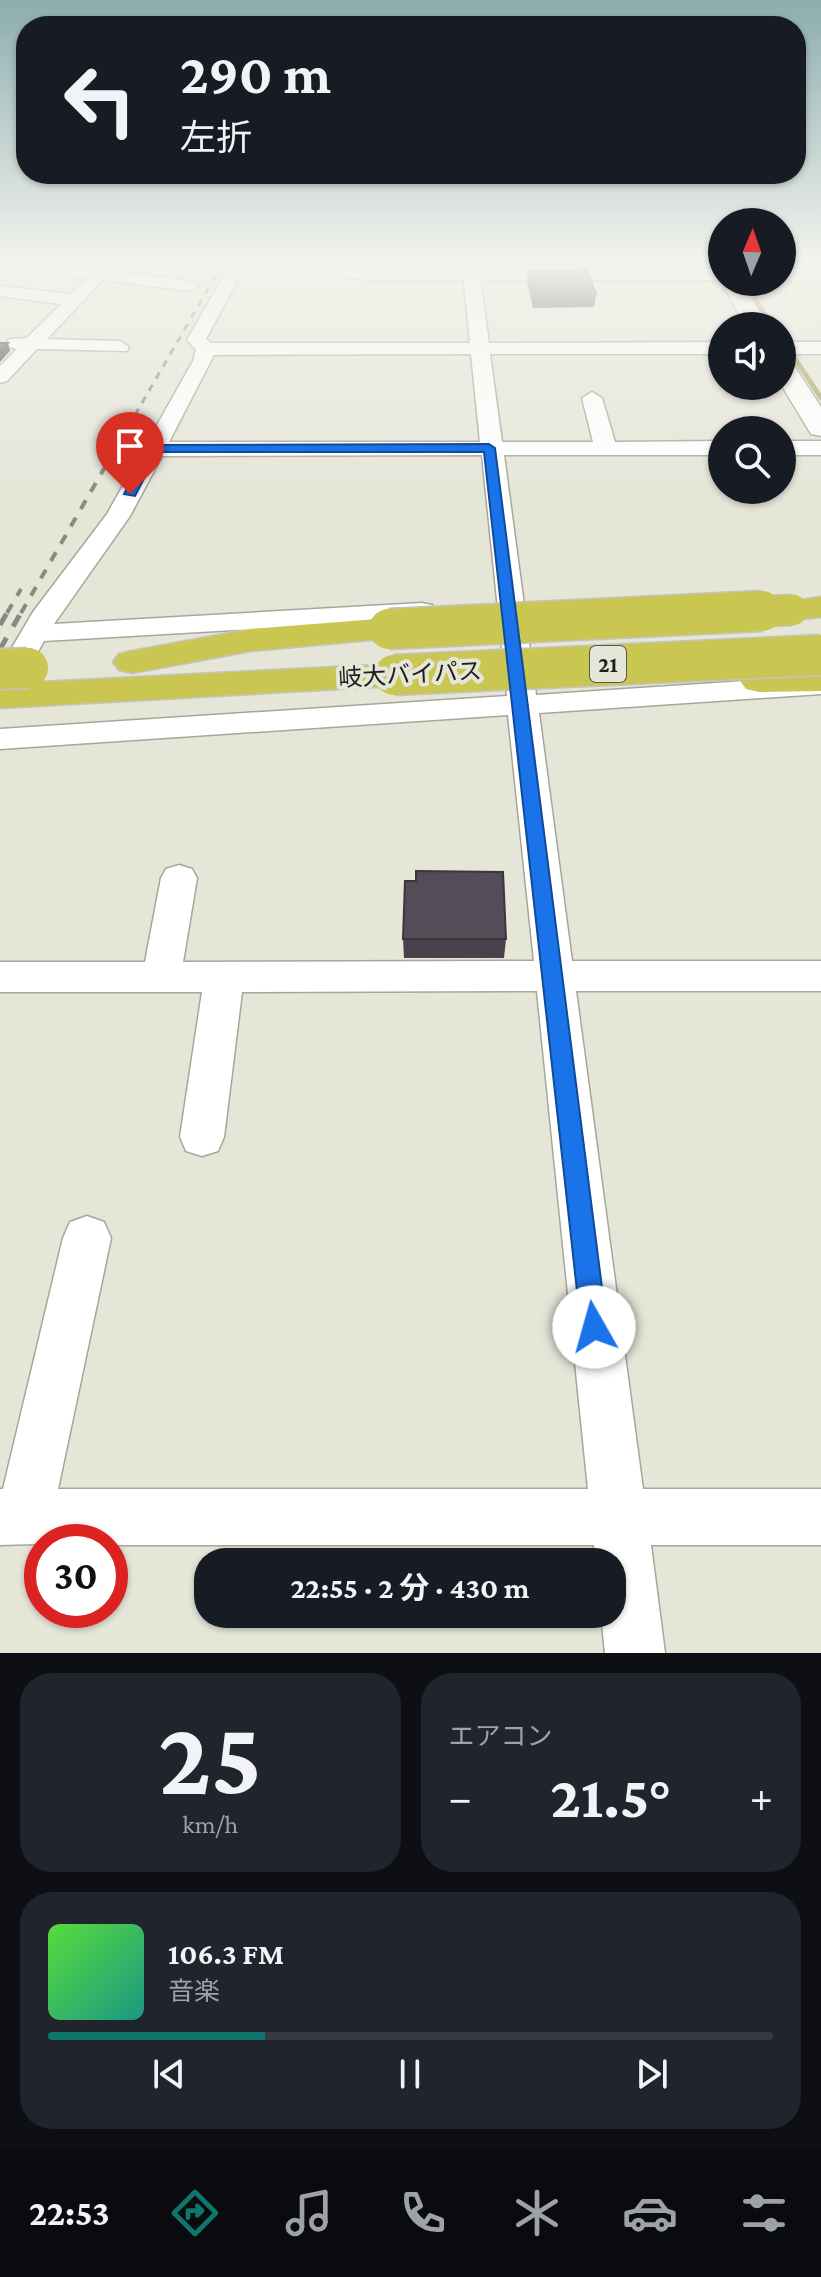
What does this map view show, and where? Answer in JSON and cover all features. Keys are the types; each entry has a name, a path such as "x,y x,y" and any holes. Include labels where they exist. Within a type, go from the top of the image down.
{"highway":[{"name":"岐大バイパス","path":"395,664 638,637 814,612"},
{"name":"21","path":"132,676 251,640 395,664 821,683"},
{"name":"岐大バイパス","path":"395,664 821,655"},
{"name":"21","path":"13,676 132,676 302,701 395,664"}],"street":[{"path":"0,377 34,340"},
{"path":"196,340 206,349 708,348"},
{"path":"477,340 616,1517 635,1653"},
{"path":"0,342 120,347"},
{"path":"796,348 821,348"},
{"path":"13,676 118,516 203,361 206,349"},
{"path":"796,388 821,428"},
{"path":"592,398 606,448"},
{"path":"154,449 708,448"},
{"path":"796,448 821,448"},
{"path":"13,676 509,607 781,596 814,612"},
{"path":"0,739 821,683"},
{"path":"161,977 179,878"},
{"path":"0,977 821,976"},
{"path":"202,1137 224,977"},
{"path":"87,1238 12,1517 821,1517"}],"building":[{"path":"416,871 503,872 506,939 403,939 405,881 416,881"}],"waterway":[{"path":"796,360 821,398"}],"railway":[{"path":"135,415 178,340"},
{"path":"21,613 136,413"},
{"path":"7,613 21,589"},
{"path":"0,625 8,611"},
{"path":"0,649 22,611"}],"route":[{"path":"130,494 154,449 489,448 594,1327"}]}
